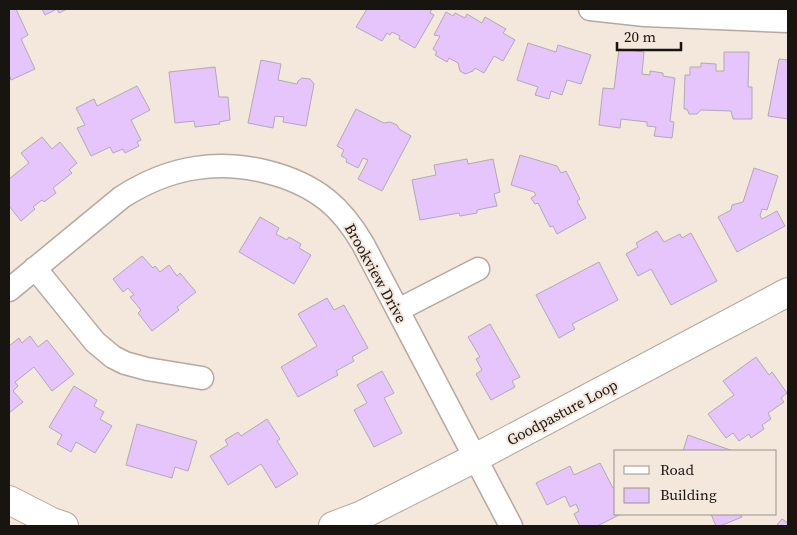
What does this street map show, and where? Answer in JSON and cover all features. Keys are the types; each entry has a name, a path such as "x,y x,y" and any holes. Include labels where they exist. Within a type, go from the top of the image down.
{"street":[{"path":"590,9 645,15 788,21"},
{"name":"Brookview Drive","path":"9,290 122,198 152,180 196,168 219,166 242,167 264,171 293,181 316,193 339,211 349,222 363,244 511,526"},
{"path":"36,268 95,342 113,357 147,369 202,378"},
{"path":"398,310 478,269"},
{"name":"Goodpasture Loop","path":"333,526 362,515 475,458 788,292"},
{"path":"9,500 52,522 64,526"}],"building":[{"path":"9,9 16,9 28,35 21,39 35,69 11,80 9,74"},
{"path":"42,9 57,9 45,15"},
{"path":"57,9 67,9 59,13"},
{"path":"367,9 432,9 430,13 434,15 415,48 399,39 400,36 392,32 390,35 387,33 382,41 356,27"},
{"path":"446,12 453,16 455,13 465,18 467,14 482,23 485,17 506,29 503,33 515,40 503,61 494,56 484,73 475,68 473,71 465,74 460,71 458,63 449,58 447,62 435,55 437,52 433,49 440,36 434,35"},
{"path":"528,43 556,52 558,45 591,55 581,84 567,80 562,95 551,91 549,99 535,95 538,87 517,80"},
{"path":"619,49 644,52 642,74 650,75 650,71 663,73 663,76 675,78 670,121 674,122 672,138 654,136 656,127 647,126 647,122 621,119 620,128 599,125 603,88 614,89"},
{"path":"724,52 749,52 748,87 752,87 752,119 733,119 731,111 701,110 697,114 689,114 687,109 684,109 685,75 690,75 690,67 701,67 701,63 716,64 716,71 724,71"},
{"path":"779,59 788,60 788,119 768,116"},
{"path":"261,60 281,64 278,80 297,84 302,78 310,79 314,84 306,126 283,122 284,117 275,116 273,128 248,123"},
{"path":"215,67 219,97 228,97 230,120 219,122 220,124 195,127 194,121 175,123 169,72"},
{"path":"137,86 150,110 131,120 141,140 137,142 139,146 125,153 123,149 113,153 110,147 91,156 77,128 85,125 76,108 94,99 97,106"},
{"path":"356,109 384,123 390,122 397,125 399,129 411,136 382,191 358,179 368,160 363,158 358,168 346,162 347,159 341,156 344,150 337,146"},
{"path":"42,137 52,149 60,142 77,163 69,170 72,173 53,188 56,193 33,207 35,209 21,221 9,206 9,179 29,163 21,153"},
{"path":"520,155 557,166 561,173 566,171 580,199 577,201 586,218 557,234 553,226 550,227 538,203 535,204 531,198 536,195 534,192 511,185"},
{"path":"467,159 468,164 493,159 500,192 494,194 497,206 477,210 477,213 460,216 459,213 420,220 412,180 436,175 434,165"},
{"path":"754,168 778,176 767,210 762,209 760,216 762,219 777,211 785,226 737,252 718,217 731,210 732,205 743,202"},
{"path":"260,217 279,228 276,234 287,240 289,237 301,244 299,248 311,255 294,284 239,252"},
{"path":"657,231 664,242 680,234 682,238 691,233 717,281 671,305 651,269 638,276 626,254 638,247 636,243"},
{"path":"142,256 153,268 155,266 160,272 169,265 177,276 180,273 196,292 177,307 179,310 152,331 138,313 141,310 130,297 134,295 128,288 123,292 113,279"},
{"path":"599,262 618,300 572,324 575,329 559,338 536,295"},
{"path":"327,298 334,310 344,305 368,348 352,357 354,361 336,371 338,375 298,397 281,367 317,346 298,314"},
{"path":"490,324 520,377 512,381 515,387 491,400 476,374 482,370 476,359 480,357 468,337"},
{"path":"30,336 38,347 47,340 74,374 52,391 34,367 15,382 18,386 13,391 23,402 9,413 9,346 19,338 22,343"},
{"path":"756,357 769,375 772,372 787,393 781,398 784,402 768,413 771,419 762,425 764,429 751,438 749,434 739,441 733,433 726,438 708,414 734,395 723,381"},
{"path":"382,371 394,393 384,398 402,433 374,447 354,410 367,403 357,385"},
{"path":"74,386 97,400 94,406 104,412 100,419 112,426 95,453 76,442 71,452 57,444 62,435 49,427"},
{"path":"267,419 280,439 277,441 298,474 276,488 261,464 228,485 210,456 228,445 225,440 238,432 241,436"},
{"path":"137,424 197,441 188,471 175,467 172,478 126,465"},
{"path":"688,435 730,450 683,450"},
{"path":"600,463 614,488 614,515 619,515 597,526 580,526 574,514 579,511 576,504 570,507 565,496 547,505 536,483 570,466 574,475"},
{"path":"711,515 741,515 742,517 720,526 716,526"},
{"path":"782,519 788,523 788,526 776,526"}]}
